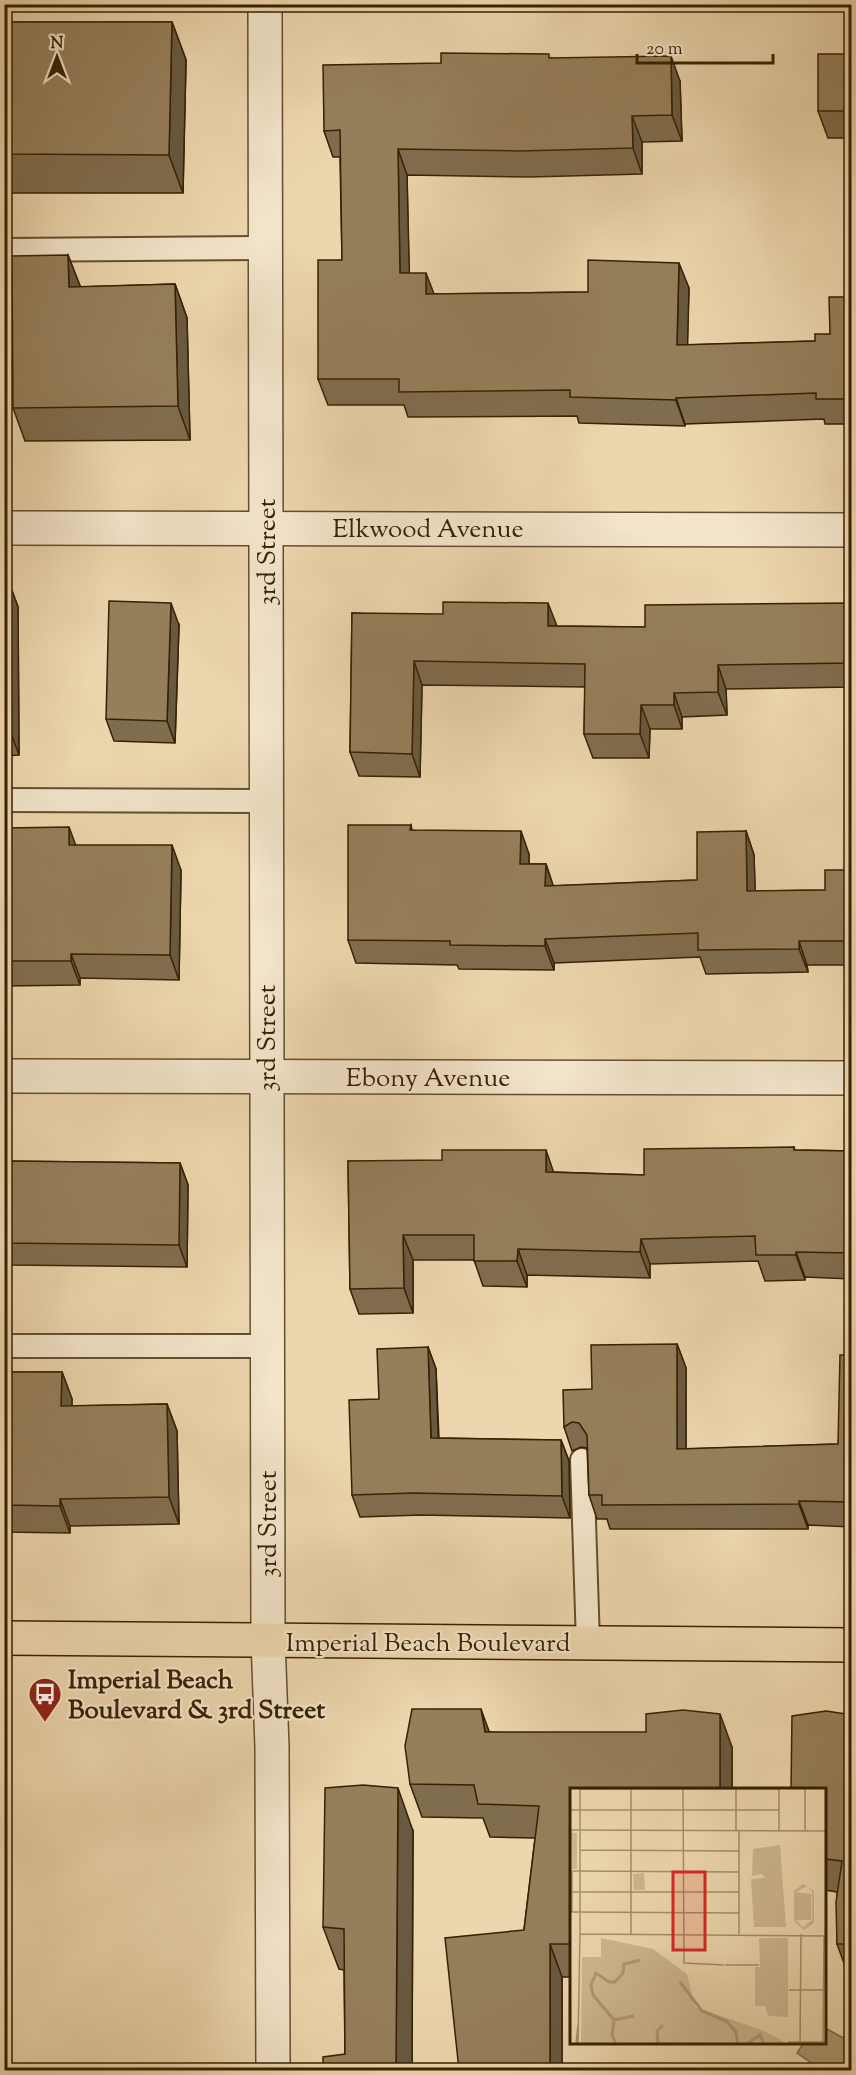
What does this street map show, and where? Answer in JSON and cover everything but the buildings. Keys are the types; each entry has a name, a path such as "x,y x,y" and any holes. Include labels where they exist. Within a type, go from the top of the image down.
{"main road":[{"name":"Imperial Beach Boulevard","path":"4,1638 852,1645"}],"street":[{"name":"3rd Street","path":"265,4 267,1640 272,1747 273,2070"},
{"name":"Elkwood Avenue","path":"4,528 852,530"},
{"name":"Ebony Avenue","path":"4,1076 852,1078"}],"lane":[{"path":"4,250 265,248"},
{"path":"4,800 266,801"},
{"path":"4,1346 267,1346"},
{"path":"582,1460 588,1643"}],"shaded area":[{"path":"826,2029 851,2042 851,2070 822,2070 797,2053 802,2045 826,2045"}],"place":[{"name":"Imperial Beach Boulevard & 3rd Street","path":"45,1723"}]}
